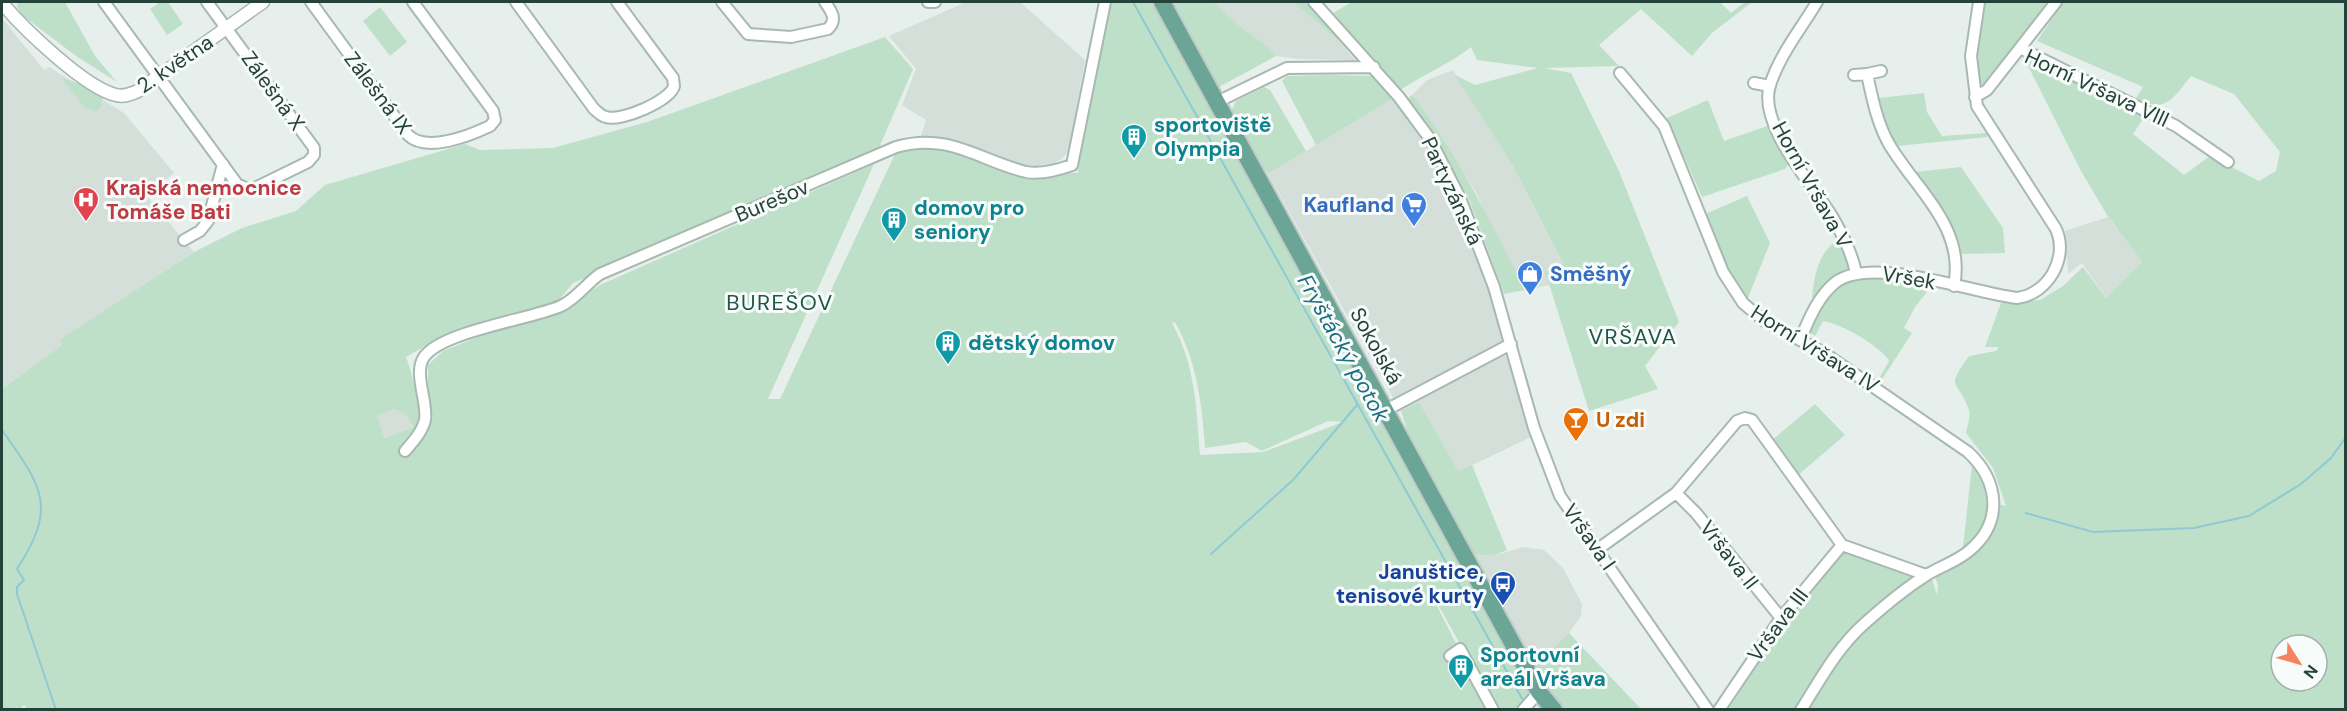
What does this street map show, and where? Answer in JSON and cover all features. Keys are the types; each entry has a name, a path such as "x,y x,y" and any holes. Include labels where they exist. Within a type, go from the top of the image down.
{"main road":[{"name":"Sokolská","path":"1162,2 1386,410 1530,701 1554,710"}],"street":[{"path":"104,2 223,164 208,221 200,231 184,240"},
{"name":"Zálešná X","path":"207,2 312,144 314,152 305,164 252,188 239,185 223,164"},
{"name":"2. května","path":"2,3 43,46 108,92 118,96 130,95 158,77 263,2"},
{"name":"Zálešná IX","path":"311,2 408,135 416,142 426,144 477,132 490,126 495,117 413,2"},
{"path":"516,2 600,114 609,118 622,117 652,104 673,91 672,78 618,2"},
{"path":"722,2 748,34 791,38 824,31 832,25 833,15 825,2"},
{"path":"928,2 935,2"},
{"name":"Burešov","path":"405,451 419,433 425,419 421,363 425,355 436,347 480,329 562,306 600,274 896,147 912,143 937,142 964,148 1028,172 1047,172 1072,165 1105,2"},
{"name":"Partyzánská","path":"1314,2 1374,67 1430,139 1454,185 1494,287 1511,344"},
{"name":"Horní Vršava V","path":"1817,2 1782,56 1770,86 1769,99 1779,136 1796,166 1832,217 1847,245 1856,273"},
{"path":"1975,97 1971,56 1979,2"},
{"path":"2020,48 2056,2"},
{"name":"Horní Vršava VIII","path":"1975,97 1987,90 2020,48 2176,126 2228,162"},
{"path":"1217,102 1287,68 1374,67"},
{"path":"1854,75 1881,71"},
{"name":"Horní Vršava IV","path":"1620,73 1664,126 1730,285 1743,303 1763,320 1800,340 1906,408 1968,452 1985,470 1993,494 1992,515 1988,527 1969,551 1926,575 1890,601 1854,634 1832,660 1802,710"},
{"path":"1867,74 1877,115 1889,144 1948,230 1956,256 1954,286"},
{"path":"1754,83 1770,86"},
{"name":"Vršek","path":"1800,340 1814,309 1828,289 1838,281 1856,273 1886,271 2017,298 2030,295 2046,283 2060,258 2060,240 2054,225 1982,116 1975,97"},
{"path":"1386,410 1511,344"},
{"name":"Vršava I","path":"1511,344 1534,428 1560,496 1708,710"},
{"path":"1598,549 1676,493 1741,418 1752,420 1842,545 1926,575"},
{"name":"Vršava II","path":"1676,493 1696,513 1781,618"},
{"name":"Vršava III","path":"1719,710 1781,618 1842,545"},
{"path":"1450,656 1460,649 1494,710"}],"shaded area":[{"path":"966,2 1020,2 1085,60 1068,153 1053,165 1027,167 957,144 920,139 926,120 902,105 916,69 889,36"},
{"path":"1214,2 1293,2 1338,40 1355,60 1276,56 1269,47 1241,27"},
{"name":"Krajská nemocnice Tomáše Bati","path":"2,18 44,70 49,67 124,113 174,173 146,195 194,252 68,334 62,345 2,389"},
{"path":"1453,70 1513,166 1563,265 1549,285 1521,291 1476,192 1412,95 1427,80"},
{"path":"1392,99 1412,122 1454,201 1495,303 1507,352 1464,376 1506,355 1531,437 1458,472 1419,402 1401,412 1268,174"},
{"path":"2108,217 2142,262 2106,298 2082,263 2068,274 2065,231"},
{"path":"394,409 407,414 414,427 384,438 376,416"},
{"path":"1523,547 1544,550 1563,568 1582,604 1581,616 1569,633 1533,667 1471,554 1493,556"}],"green space":[{"path":"18,2 65,2 95,56 117,82 76,56 22,15 17,7"},
{"path":"160,2 168,2 183,24 167,35 150,9"},
{"path":"1112,2 1151,2 1529,694 1516,709 1496,709 1420,572 1489,709 28,710 24,705 20,709 2,709 2,389 62,345 60,340 68,334 194,252 242,228 296,211 325,185 465,144 480,150 553,148 647,122 885,37 913,69 878,150 573,283 559,300 432,342 406,357 417,392 428,409 428,365 443,351 500,328 564,309 600,285 874,164 768,399 780,399 895,154 913,149 930,148 961,155 1006,173 1022,176 1078,173 1081,130","holes":["1175,322 1189,352 1197,384 1205,448 1246,442 1262,451 1328,421 1343,422 1263,452 1200,455 1194,387 1186,355 1172,323","394,409 406,414 414,427 384,438 377,416"]},
{"path":"1170,2 1214,2 1241,27 1269,47 1276,56 1217,88"},
{"path":"1293,2 1305,2 1341,37 1338,40"},
{"path":"1352,2 1720,2 1731,13 1745,2 1752,2 1712,33 1692,56 1641,9 1599,45 1619,66 1544,68 1571,73 1619,171 1679,322 1645,366 1658,389 1589,411 1545,271 1563,264 1513,166 1455,75 1475,85 1538,68 1477,60 1471,47 1399,91 1333,13"},
{"path":"1983,2 2051,2 1987,83 1983,84 1978,81 1976,50"},
{"path":"2063,2 2345,2 2345,709 1728,710 1795,603 1844,550 1932,579 1937,595 1938,585 1935,577 1969,557 1985,541 1991,531 1998,504 2006,506 1993,468 1966,433 1969,410 1955,380 1969,356 1996,351 1999,347 1985,347 2001,303 2040,300 2063,286 2083,267 2106,298 2142,262 2107,215 2081,171 2026,62 2031,48 2133,101 2143,119 2133,134 2184,175 2210,156 2259,181 2276,171 2280,152 2234,94 2191,76 2174,97 2162,104 2154,105 2136,98 2143,87 2037,41"},
{"path":"380,7 407,42 390,56 363,21"},
{"path":"1287,76 1371,76 1392,99 1316,145 1282,81"},
{"path":"61,78 80,84 103,98 100,109 95,111 85,108"},
{"path":"1264,87 1270,90 1306,151 1268,174 1230,114 1236,101"},
{"path":"1924,93 1927,112 1942,136 1987,133 1988,137 1897,146 1884,118 1879,98"},
{"path":"1412,95 1459,165 1525,290 1504,294 1468,197 1430,129 1408,98"},
{"path":"1708,100 1724,141 1770,125 1789,163 1785,169 1702,197 1667,118"},
{"path":"1961,167 2003,228 2005,253 1959,254 1949,221 1915,172"},
{"path":"1747,196 1770,243 1747,300 1736,286 1705,214"},
{"path":"1835,242 1840,242 1849,265 1846,272 1816,299 1812,297 1818,266 1829,247"},
{"path":"1874,276 1930,288 1915,307 1904,328 1912,333 1881,381 1878,380 1889,361 1885,355 1860,336 1823,321 1815,336 1807,331 1826,300 1840,287"},
{"path":"1419,402 1458,471 1472,465 1507,550 1493,556 1471,554 1408,432 1401,411"},
{"path":"1815,404 1845,435 1797,476 1771,441"},
{"path":"1972,465 1978,468 1982,479 1986,511 1980,531 1963,547"},
{"path":"1569,633 1641,709 1564,709 1547,691 1533,667"}],"waterway":[{"name":"Fryštácký potok","path":"1133,2 1524,702"},
{"path":"1211,554 1293,480 1357,405"},
{"path":"2,430 27,467 40,497 41,512 38,529 17,569 24,580 17,587 17,594 56,710"},
{"path":"2026,513 2093,532 2194,528 2249,516 2301,484 2331,458 2346,437"}],"place":[{"name":"sportoviště Olympia","path":"1134,160"},
{"name":"Krajská nemocnice Tomáše Bati","path":"86,223"},
{"name":"Kaufland","path":"1414,228"},
{"name":"domov pro seniory","path":"894,243"},
{"name":"Směšný","path":"1530,297"},
{"name":"dětský domov","path":"948,366"},
{"name":"U zdi","path":"1576,443"},
{"name":"Januštice, tenisové kurty","path":"1503,607"},
{"name":"Sportovní areál Vršava","path":"1461,690"}],"district":[{"name":"BUREŠOV","path":"780,302"},
{"name":"VRŠAVA","path":"1633,336"}]}
